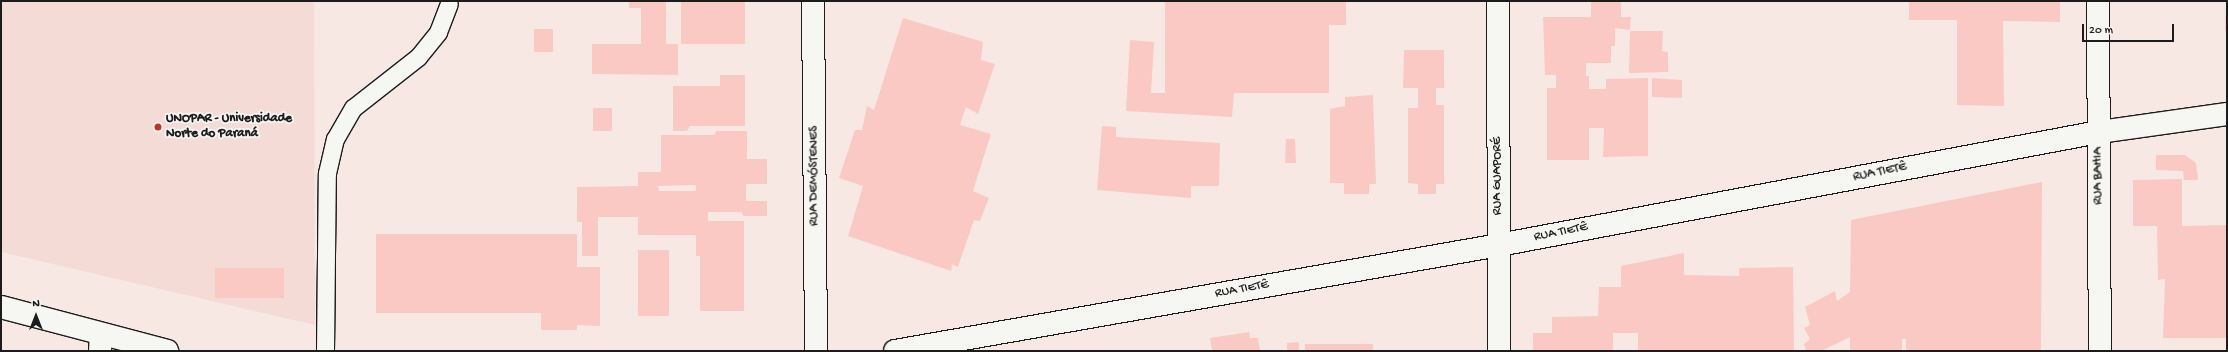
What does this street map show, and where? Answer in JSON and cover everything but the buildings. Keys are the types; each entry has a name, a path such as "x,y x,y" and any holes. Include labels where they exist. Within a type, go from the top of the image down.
{"street":[{"name":"RUA DEMÓSTENES","path":"813,1 816,351"},
{"name":"RUA GUAPORÉ","path":"1498,1 1499,351"},
{"name":"RUA BAHIA","path":"2098,1 2100,351"},
{"name":"RUA TIETÊ","path":"902,350 1499,245 2099,132 2227,114"},
{"path":"2189,120 2227,120"},
{"path":"1,307 101,343 167,351"}],"lane":[{"path":"325,351 327,173 335,139 352,108 418,57 438,32 449,4"}],"shaded area":[{"name":"UNOPAR - Universidade Norte do Paraná","path":"1,1 314,1 315,325 1,252"}],"place":[{"name":"UNOPAR - Universidade Norte do Paraná","path":"158,127"}]}
